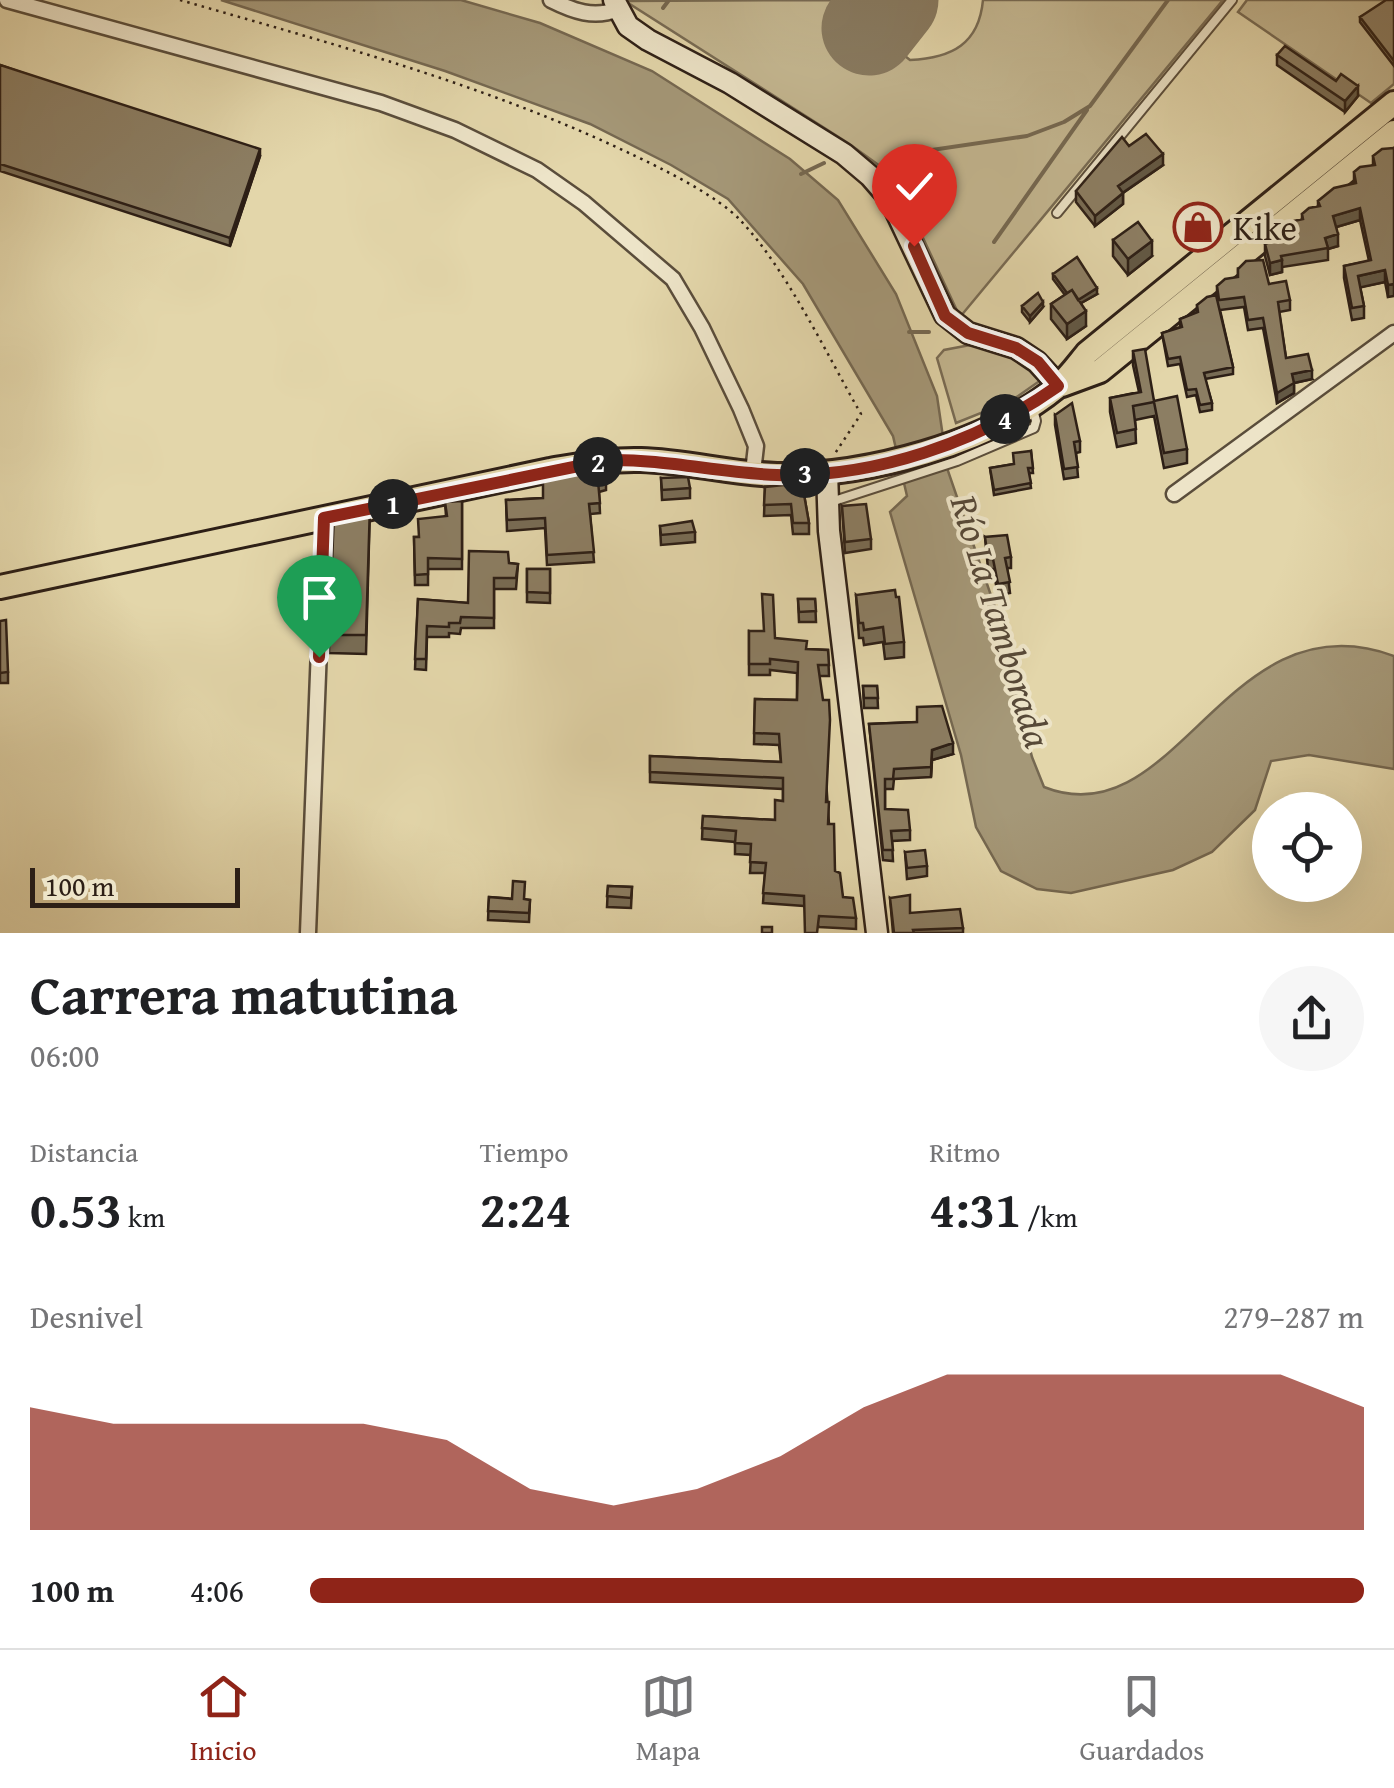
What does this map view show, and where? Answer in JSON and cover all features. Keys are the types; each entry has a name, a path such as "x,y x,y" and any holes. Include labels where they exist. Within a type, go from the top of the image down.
{"main road":[{"path":"1246,239 1394,102"},
{"path":"0,587 608,460 642,460 776,475 894,470 952,453 1032,405 1058,386 1088,353 1394,132"}],"street":[{"path":"7,0 381,103 455,130 537,170 610,224 673,280 702,328 741,409 756,446 753,472"},
{"path":"551,0 590,15 616,5 628,26 648,40 730,83 844,154 890,198 945,316 968,333 1016,348 1038,362 1058,386"},
{"path":"1174,494 1394,333"},
{"path":"828,472 828,503 878,933"},
{"path":"308,933 324,518"}],"lane":[{"path":"1057,213 1232,0"},
{"path":"828,503 894,470"}],"path":[{"path":"180,0 466,84 580,130 669,172 738,218 768,254 861,414 836,450 828,472"}],"shaded area":[{"path":"221,0 461,0 540,23 652,71 790,159 838,200 896,294 937,396 948,471 995,607 1032,757 1044,787 1090,794 1131,780 1169,752 1244,684 1287,658 1336,646 1394,656 1394,769 1309,755 1271,761 1261,792 1252,792 1252,813 1212,852 1173,870 1071,893 1037,889 1001,871 976,827 961,755 890,512 907,496 893,436 803,284 728,199 671,165 590,124 445,71"},
{"path":"834,0 910,60 939,56 961,46 976,28 983,0 1223,0 960,317 894,176 625,1"},
{"path":"1247,0 1394,0 1394,84 1371,103 1238,12"},
{"path":"970,345 1011,353 1027,363 1041,380 1011,401 956,423 937,358 944,350"}],"building":[{"path":"1386,0 1394,0 1394,61 1360,17"},
{"path":"1285,46 1336,81 1341,74 1358,86 1345,101 1277,55"},
{"path":"0,65 260,149 230,238 0,164"},
{"path":"1146,134 1163,154 1118,186 1123,193 1095,216 1076,191 1122,137 1129,146"},
{"path":"1394,148 1394,284 1388,285 1385,270 1358,276 1364,306 1352,308 1344,266 1371,260 1360,208 1333,216 1338,234 1325,238 1328,248 1281,256 1282,260 1270,263 1265,244 1283,237 1282,230 1303,219 1302,214 1309,208 1320,206 1318,201 1334,188 1356,183 1354,172 1375,165 1373,156 1382,149"},
{"path":"1138,222 1152,241 1128,259 1113,240"},
{"path":"1077,257 1097,288 1078,300 1072,290 1067,293 1053,274"},
{"path":"1263,260 1269,284 1286,281 1290,300 1278,302 1286,358 1308,354 1312,370 1292,374 1294,383 1277,393 1263,318 1248,320 1244,297 1219,300 1217,286 1225,279 1238,277 1238,269 1246,261"},
{"path":"1072,290 1086,311 1067,324 1051,304"},
{"path":"1038,293 1043,302 1030,316 1022,306"},
{"path":"1216,295 1233,367 1204,373 1212,403 1200,405 1196,389 1187,390 1180,357 1168,359 1162,333 1182,327 1180,319 1198,312 1197,305"},
{"path":"1145,349 1154,401 1177,396 1187,449 1164,453 1154,402 1133,406 1136,429 1117,433 1110,398 1141,392 1133,351"},
{"path":"1072,403 1080,441 1074,442 1078,467 1064,469 1055,415"},
{"path":"1031,451 1031,483 994,490 990,468 1014,464 1013,453"},
{"path":"604,469 606,480 598,481 600,503 589,504 594,552 547,555 545,518 507,520 506,500 543,498 543,480"},
{"path":"688,477 690,488 662,490 661,478"},
{"path":"802,483 809,523 793,523 791,504 764,505 765,487"},
{"path":"462,501 462,559 428,558 428,574 415,575 414,537 419,537 418,519 447,516 445,502"},
{"path":"866,504 871,539 845,542 842,506"},
{"path":"370,505 366,635 329,635 334,514"},
{"path":"692,521 695,532 661,535 660,526"},
{"path":"1007,535 1011,557 1005,558 1010,582 998,584 985,537"},
{"path":"469,551 508,552 509,563 518,564 516,578 494,578 494,618 461,617 460,623 449,623 449,627 427,626 426,659 415,659 418,599 468,603"},
{"path":"527,569 550,569 550,593 527,592"},
{"path":"895,590 904,642 885,644 883,627 864,630 863,623 859,623 856,595"},
{"path":"762,594 773,595 775,638 807,641 806,649 828,650 829,665 818,665 823,700 829,700 828,824 834,824 835,871 840,873 843,897 853,898 856,918 819,916 817,933 805,933 804,896 763,893 766,863 750,862 751,844 735,843 736,831 702,828 703,816 775,820 775,800 783,801 783,778 650,772 650,756 781,762 779,734 754,733 755,699 797,700 798,662 770,659 770,664 749,664 749,631 764,631"},
{"path":"798,599 815,599 816,611 799,612"},
{"path":"6,620 8,672 0,673 0,621"},
{"path":"863,686 877,686 878,698 864,698"},
{"path":"942,706 953,743 932,750 931,767 894,769 893,779 885,779 885,809 908,810 910,830 891,831 893,850 883,850 869,724 917,722 917,707"},
{"path":"925,850 927,866 907,868 905,852"},
{"path":"513,881 525,882 524,899 530,900 529,913 488,911 489,897 512,899"},
{"path":"608,886 632,887 631,898 607,896"},
{"path":"910,895 910,913 960,909 963,928 894,933 890,898"}],"waterway":[{"path":"663,8 669,0"},
{"path":"891,156 1027,136 1064,122 1090,106 1168,0"},
{"path":"994,242 1087,110"},
{"path":"801,174 824,163"},
{"path":"909,332 929,332"}],"runway":[{"path":"869,28 891,0"}],"place":[{"name":"Kike","path":"1198,227"}],"route":[{"path":"319,657 324,518 608,460 642,460 776,475 857,468 947,445 1006,419 1058,386 1038,362 1016,348 968,333 945,316 914,246"}],"water label":[{"name":"Río La Tamborada","path":"1002,621"}]}
